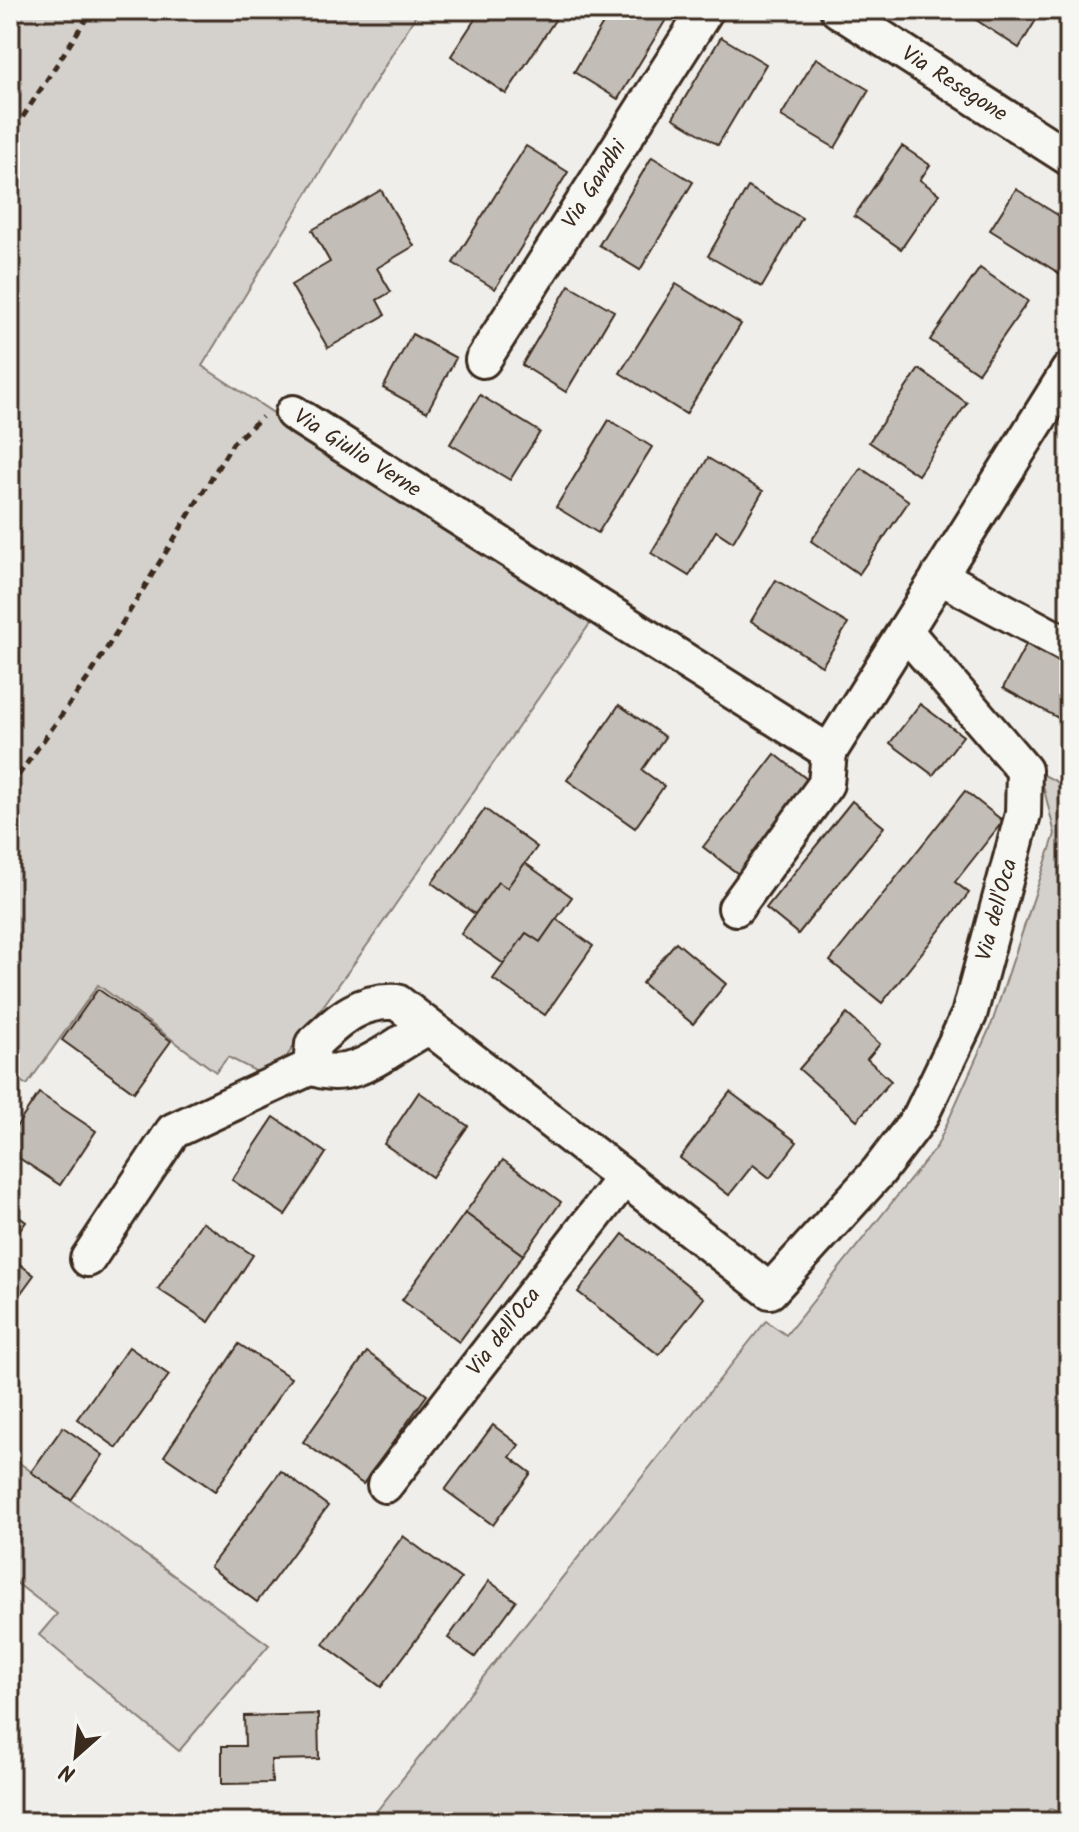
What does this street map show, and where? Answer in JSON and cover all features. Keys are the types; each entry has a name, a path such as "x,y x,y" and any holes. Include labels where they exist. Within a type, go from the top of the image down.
{"street":[{"name":"Via Gandhi","path":"483,360 706,10"},
{"name":"Via Resegone","path":"838,10 1069,158"},
{"path":"736,908 826,784 829,752 1069,370"},
{"name":"Via Giulio Verne","path":"293,413 829,752"},
{"path":"939,576 1069,646"},
{"name":"Via dell'Oca","path":"311,1067 313,1044 350,1010 376,1001 397,1002 770,1291 878,1172 920,1117 969,1015 1023,814 1024,770 905,631"},
{"path":"88,1259 173,1131 311,1067 329,1075 366,1066 398,1042 429,1027"},
{"name":"Via dell'Oca","path":"385,1485 624,1178"}],"path":[{"path":"15,129 92,10"},
{"name":"Via Giulio Verne","path":"10,787 91,674 233,443 266,413 293,413"}],"shaded area":[{"path":"10,10 419,10 202,366 591,622 368,944 284,1060 267,1077 228,1057 216,1072 98,985 27,1085 15,1078 10,1085"},
{"path":"1040,773 1069,788 1069,1822 1051,1808 1037,1822 368,1822 766,1321 786,1335 937,1146 992,1023 1055,834"},
{"path":"10,1456 269,1645 179,1751 39,1635 57,1614 10,1578"}],"building":[{"path":"481,10 539,10 555,20 506,94 451,56"},
{"path":"611,10 652,10 667,18 618,99 574,72"},
{"path":"961,10 1042,10 1019,48"},
{"path":"721,37 766,64 718,145 673,118"},
{"path":"816,58 869,90 835,148 781,116"},
{"path":"526,146 568,172 495,289 453,263"},
{"path":"902,146 930,165 920,180 939,194 901,249 854,216"},
{"path":"652,157 693,182 640,270 599,245"},
{"path":"748,187 802,218 762,287 708,256"},
{"path":"1016,189 1069,222 1069,263 1062,275 990,230"},
{"path":"381,190 414,246 377,268 391,292 377,300 385,315 328,348 291,285 330,262 312,230"},
{"path":"980,268 1028,301 978,373 930,340"},
{"path":"676,284 741,324 686,414 620,373"},
{"path":"569,285 614,311 566,392 522,365"},
{"path":"412,334 456,358 427,412 383,388"},
{"path":"919,369 967,403 918,475 869,442"},
{"path":"480,395 540,432 510,480 450,444"},
{"path":"609,420 652,447 598,533 556,507"},
{"path":"708,458 763,491 733,542 716,531 689,576 651,553"},
{"path":"861,468 909,501 859,574 811,541"},
{"path":"776,580 848,624 822,666 751,621"},
{"path":"1029,639 1069,660 1069,698 1058,718 1003,688"},
{"path":"920,704 963,736 933,775 890,743"},
{"path":"619,705 665,737 642,770 664,786 635,828 567,780"},
{"path":"775,754 813,784 741,876 703,847"},
{"path":"965,791 1003,821 955,882 969,893 882,1003 830,961"},
{"path":"852,801 884,827 798,934 766,908"},
{"path":"485,809 537,847 507,888 498,882 475,914 432,883"},
{"path":"525,863 572,897 540,942 526,933 504,964 461,934 498,882 507,888"},
{"path":"556,919 593,946 545,1015 493,979 526,933 540,942"},
{"path":"676,942 726,984 693,1024 642,983"},
{"path":"98,989 171,1041 134,1092 62,1040"},
{"path":"847,1014 880,1044 867,1059 891,1081 857,1120 799,1069"},
{"path":"419,1092 468,1126 432,1177 384,1144"},
{"path":"730,1092 797,1142 770,1178 753,1165 729,1195 680,1158"},
{"path":"39,1093 96,1131 60,1185 10,1152 10,1136"},
{"path":"274,1117 326,1153 285,1215 232,1180"},
{"path":"503,1160 561,1202 523,1255 465,1213"},
{"path":"10,1210 26,1222 10,1244"},
{"path":"465,1213 523,1255 459,1342 402,1300"},
{"path":"202,1222 253,1255 209,1322 158,1289"},
{"path":"623,1234 704,1298 659,1355 578,1292"},
{"path":"10,1257 34,1275 10,1308"},
{"path":"239,1344 291,1378 215,1491 164,1456"},
{"path":"129,1347 169,1375 117,1448 77,1419"},
{"path":"367,1352 427,1395 363,1484 303,1442"},
{"path":"493,1425 519,1445 510,1457 531,1473 493,1525 445,1490"},
{"path":"63,1427 103,1455 71,1500 31,1472"},
{"path":"281,1471 328,1506 257,1602 210,1567"},
{"path":"403,1536 461,1579 381,1687 323,1644"},
{"path":"489,1581 516,1601 475,1657 448,1638"},
{"path":"318,1714 319,1759 271,1760 272,1783 222,1784 222,1746 245,1746 244,1716"}]}
